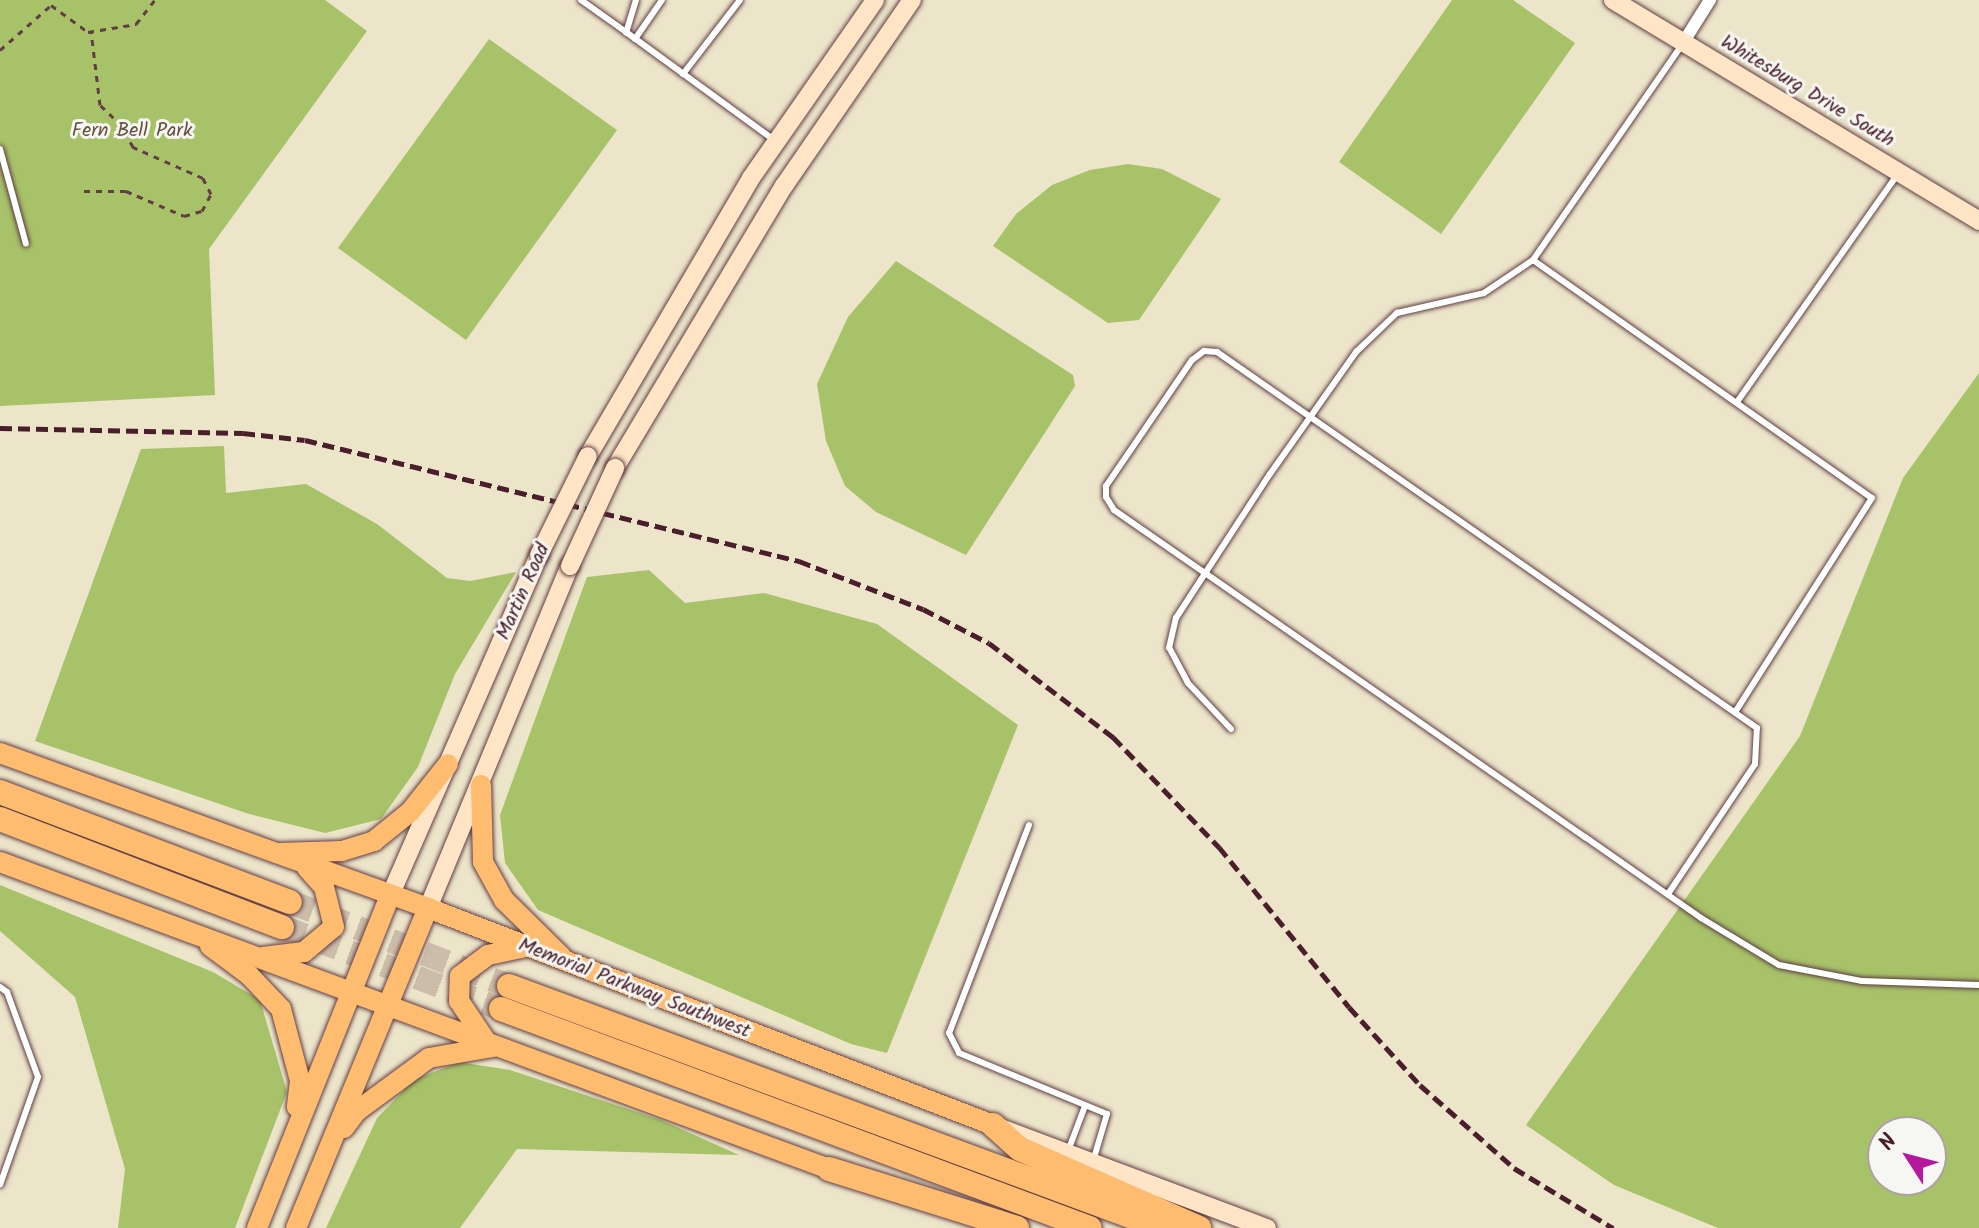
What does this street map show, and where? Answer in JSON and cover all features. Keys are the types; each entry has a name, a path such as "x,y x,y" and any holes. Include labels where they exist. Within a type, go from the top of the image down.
{"highway":[{"path":"0,792 290,902"},
{"path":"0,819 282,927"},
{"name":"Memorial Parkway Southwest","path":"1090,1228 505,998 1162,1228"},
{"path":"993,1125 1020,1149 1199,1228"},
{"path":"829,1169 1017,1228"}],"main road":[{"name":"Martin Road","path":"257,1228 390,896 539,555 588,456 775,141 875,0"},
{"name":"Martin Road","path":"296,1228 570,566 615,468 784,186 912,0"},
{"name":"Whitesburg Drive South","path":"1613,0 1979,221"},
{"name":"Memorial Parkway Southwest","path":"0,753 428,908 574,968 1267,1228"},
{"path":"273,853 342,851 374,841 410,812 448,764"},
{"path":"481,785 483,862 504,900 574,968"},
{"path":"0,862 982,1228"},
{"path":"259,958 304,952 334,927 324,887 303,864"},
{"path":"190,932 249,975 281,1009 300,1081 294,1134"},
{"path":"494,1044 459,1001 460,976 488,955 526,948"},
{"path":"328,1151 357,1111 401,1075 429,1058 494,1044"}],"street":[{"path":"1683,43 1710,0"}],"lane":[{"path":"581,0 775,141"},
{"path":"626,32 636,0"},
{"path":"635,39 662,0"},
{"path":"683,74 740,0"},
{"path":"1231,729 1188,683 1169,648 1176,618 1205,573 1356,352 1397,313 1484,293 1533,260 1683,43"},
{"path":"0,149 26,244"},
{"path":"1737,402 1898,174"},
{"path":"1533,260 1872,498 1735,712"},
{"path":"1668,894 1755,764 1757,728 1217,352 1204,351 1192,360 1106,486 1106,497 1114,510 1668,894 1779,965 1862,981 1979,985"},
{"path":"1029,825 949,1033 959,1053 1107,1114 1093,1162"},
{"path":"0,987 7,992 38,1077 0,1185"},
{"path":"1067,1152 1085,1106"}],"path":[{"path":"0,50 51,5 91,31 136,24 155,0"},
{"path":"84,191 126,191 184,216 202,211 211,194 203,178 146,155 127,141 122,126 100,105 91,31"}],"green space":[{"name":"Fern Bell Park","path":"0,0 325,0 367,31 209,249 215,395 0,406"},
{"path":"1452,0 1513,0 1575,43 1441,234 1339,162"},
{"path":"489,39 617,130 466,340 338,248"},
{"path":"1128,164 1162,169 1221,199 1139,320 1108,323 993,246 1016,214 1052,185 1090,170"},
{"path":"896,261 1073,375 1075,386 966,555 876,512 845,486 826,441 817,384 848,317"},
{"path":"1979,373 1979,1228 1718,1228 1614,1185 1526,1125 1800,736 1903,478"},
{"path":"224,446 226,493 306,484 377,524 447,578 470,581 516,572 455,674 418,767 381,819 325,833 249,814 35,741 141,449"},
{"path":"649,570 685,603 764,593 877,624 1018,725 887,1053 851,1044 538,910 505,863 500,815 587,577"},
{"path":"0,885 213,972 260,1000 287,1092 235,1228 118,1228 125,1169 75,997 0,931"},
{"path":"459,1062 510,1070 661,1120 739,1155 517,1149 460,1228 326,1228 377,1118 414,1080"}],"tunnel":[{"path":"290,902 509,986"},
{"path":"282,927 501,1009"}],"railway":[{"path":"0,428 243,433 305,440 799,561 923,609 989,643 1113,737 1219,847 1349,1007 1420,1085 1514,1168 1613,1228"}]}
